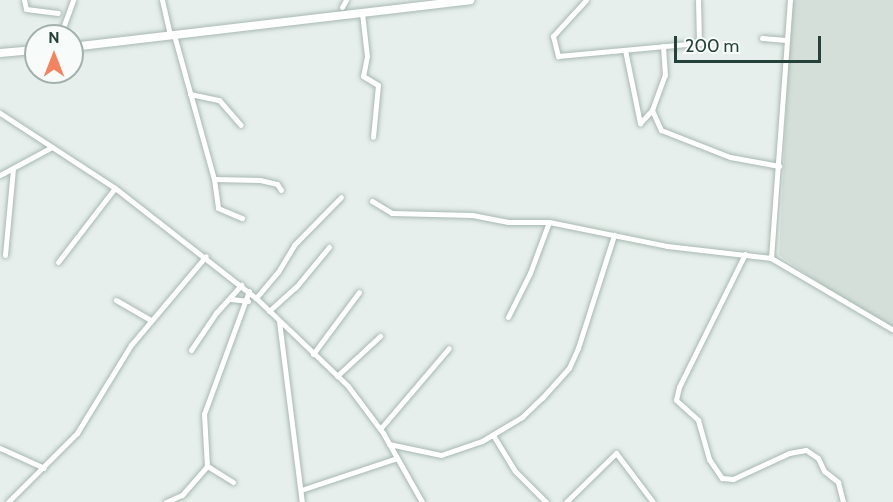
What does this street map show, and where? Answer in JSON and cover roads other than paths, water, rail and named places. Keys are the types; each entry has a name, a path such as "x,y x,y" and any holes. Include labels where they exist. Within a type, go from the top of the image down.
{"street":[{"path":"24,0 26,9 58,13"},
{"path":"64,24 73,0"},
{"path":"162,0 214,179 218,208 242,218"},
{"path":"342,7 346,0"},
{"path":"84,46 362,13 412,4 470,0"},
{"path":"586,0 553,36 558,56 700,41 698,0"},
{"path":"771,258 790,0"},
{"path":"362,13 368,56 363,76 378,86 373,136"},
{"path":"762,38 786,40"},
{"path":"625,50 640,123 652,110 665,75 663,46"},
{"path":"0,53 24,51"},
{"path":"190,94 219,100 241,125"},
{"path":"652,110 661,130 730,158 779,166"},
{"path":"0,113 115,188 249,291 337,376 380,429 422,502"},
{"path":"0,175 52,147"},
{"path":"5,255 13,169"},
{"path":"214,179 260,180 277,184 281,190"},
{"path":"58,262 115,188"},
{"path":"256,298 278,272 294,245 340,197"},
{"path":"372,201 392,213 472,215 508,222 549,222 667,246 771,258 893,330"},
{"path":"508,317 530,273 549,222"},
{"path":"389,444 441,454 493,435 522,417 569,368 614,235"},
{"path":"269,311 296,287 329,247"},
{"path":"745,254 679,387 676,400 698,420 709,459 722,478 734,479 789,453 806,450 818,458 824,471 838,482 843,502"},
{"path":"8,502 77,433 150,320 206,256"},
{"path":"191,350 216,313 231,299 241,285"},
{"path":"166,502 182,495 207,466 204,427 207,401 248,301 249,291"},
{"path":"313,354 359,292"},
{"path":"231,299 248,301"},
{"path":"116,300 150,320"},
{"path":"278,320 302,502"},
{"path":"337,376 380,336"},
{"path":"380,429 449,348"},
{"path":"493,435 515,471 546,502"},
{"path":"0,447 44,468"},
{"path":"566,502 616,453 653,502"},
{"path":"301,490 397,458"},
{"path":"207,466 233,482"}]}
